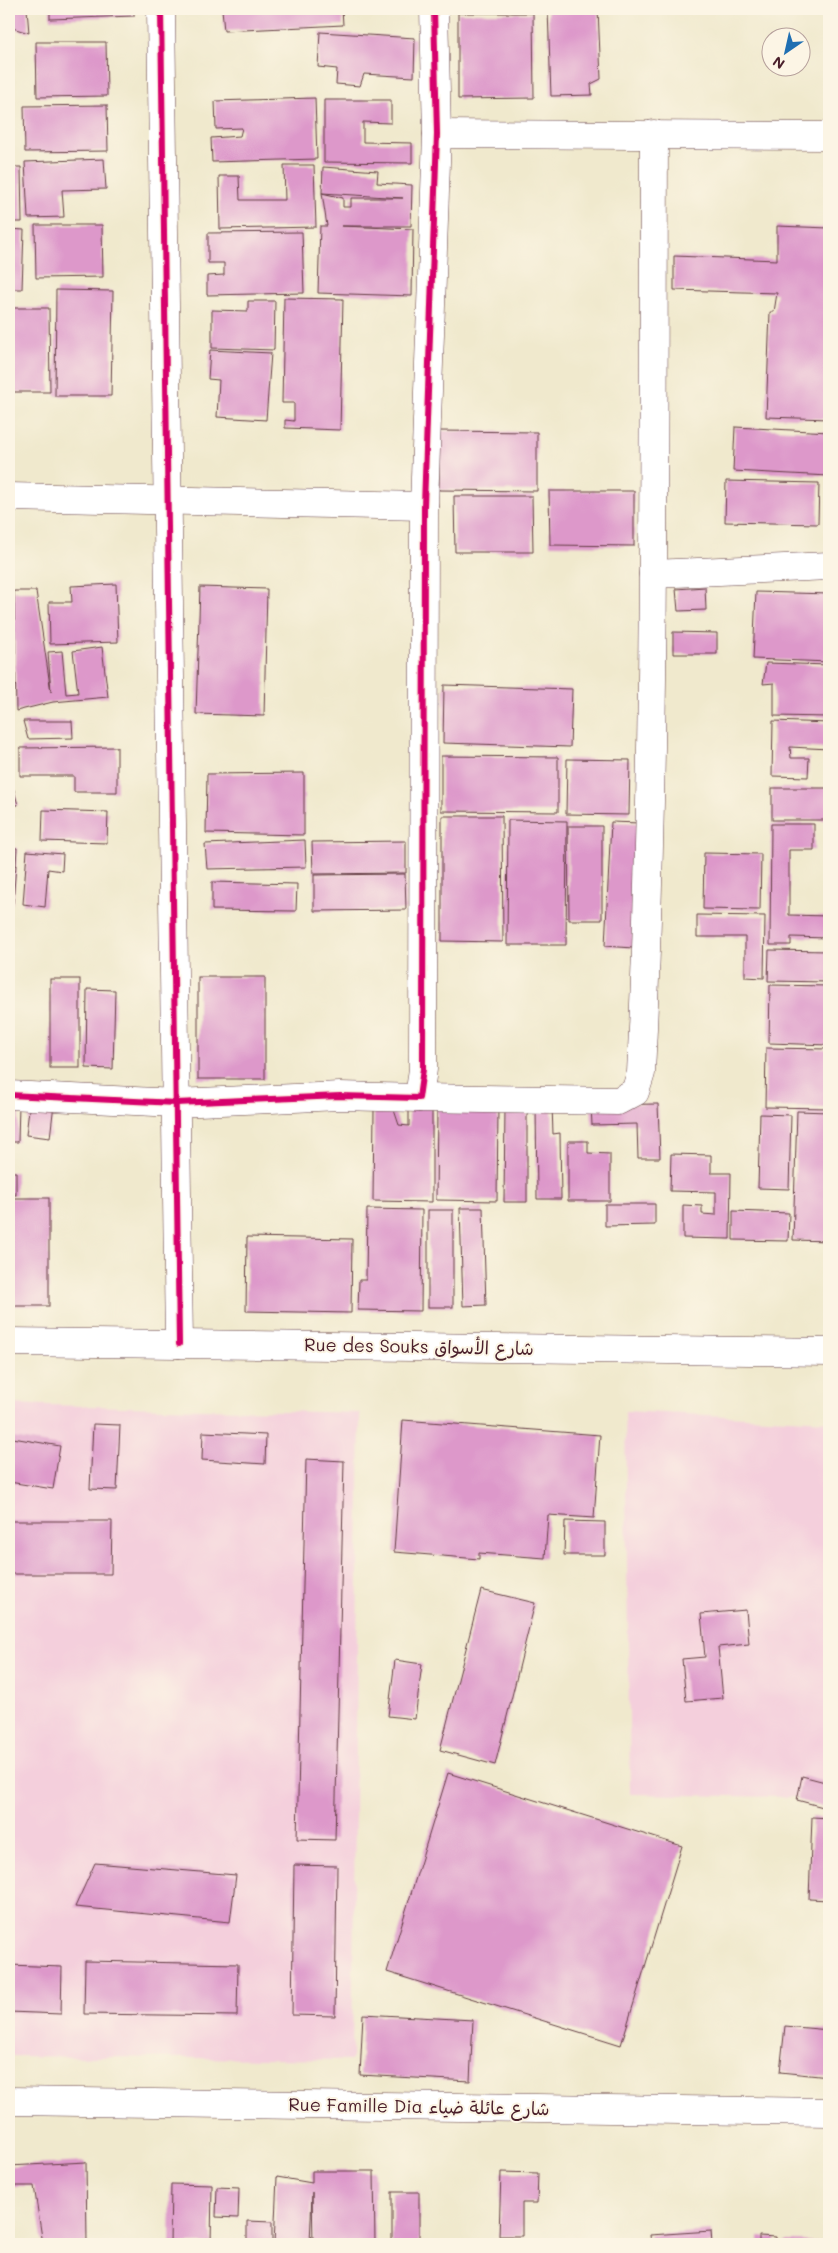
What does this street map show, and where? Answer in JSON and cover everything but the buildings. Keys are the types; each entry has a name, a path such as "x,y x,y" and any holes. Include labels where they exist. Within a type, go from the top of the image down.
{"street":[{"path":"161,9 179,1344"},
{"path":"419,1098 423,1069 424,506 437,134 434,9"},
{"path":"437,134 829,136"},
{"path":"9,1095 176,1103 340,1096 590,1102 618,1101 635,1092 641,1073 648,937 653,574 654,134"},
{"path":"9,496 424,506"},
{"path":"653,574 829,566"},
{"name":"Rue des Souks شارع الأسواق","path":"9,1342 829,1352"},
{"name":"Rue Famille Dia شارع عائلة ضياء","path":"9,2101 829,2112"}],"shaded area":[{"path":"9,1404 360,1413 352,2060 9,2056"},
{"path":"625,1411 829,1421 829,1798 630,1794"}],"cycle path":[{"path":"161,9 179,1344"},
{"path":"9,1095 176,1103 340,1096 419,1098 423,1069 424,506 437,134 434,9"}]}
